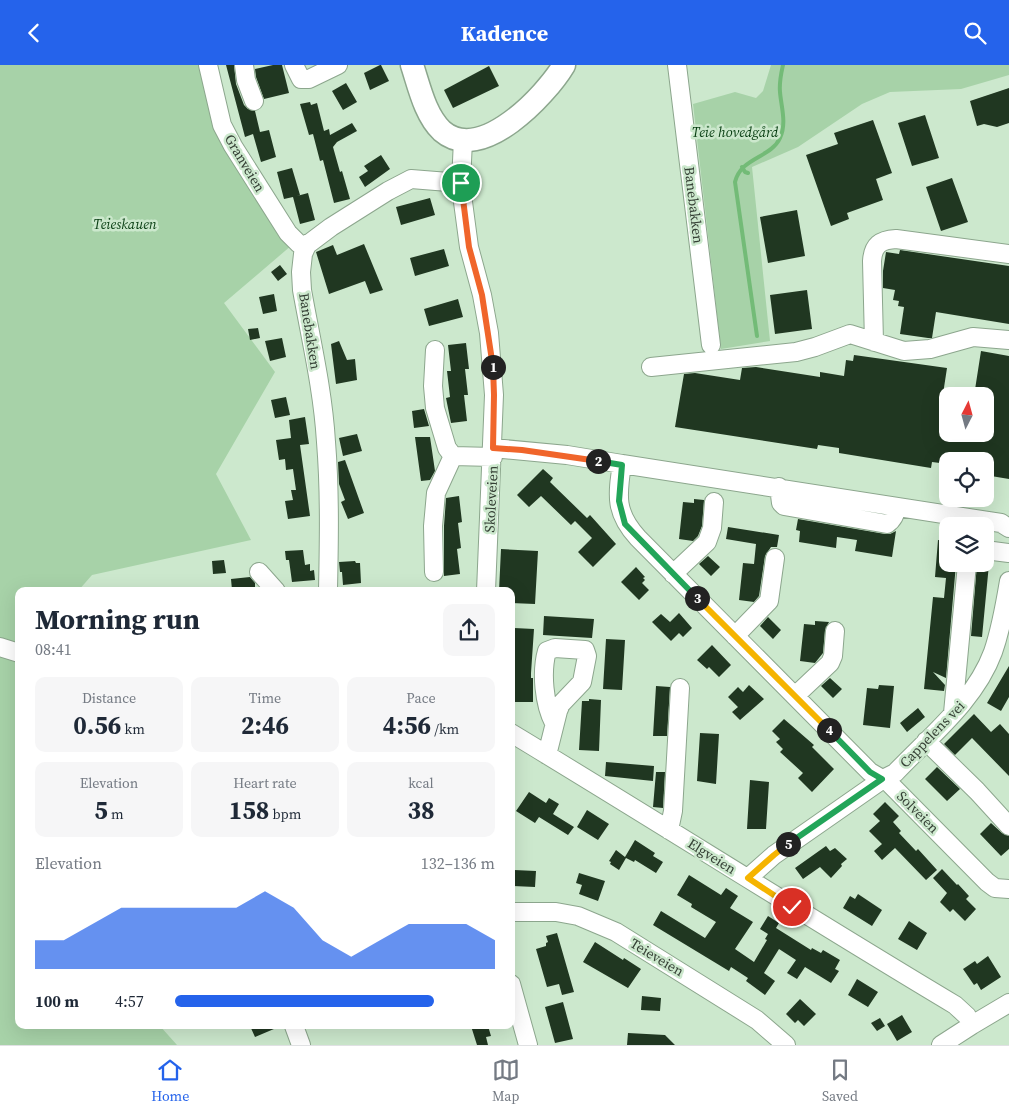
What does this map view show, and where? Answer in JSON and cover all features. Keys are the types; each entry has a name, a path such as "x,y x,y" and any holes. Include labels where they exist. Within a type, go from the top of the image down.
{"main road":[{"path":"412,65 435,123 449,135 463,140 484,136 496,131 522,114 553,82 564,65"}],"street":[{"name":"Granveien","path":"208,65 219,118 233,146 288,233 299,244 307,245"},
{"path":"244,65 246,80 254,101"},
{"path":"294,65 301,79 309,79 338,65"},
{"name":"Banebakken","path":"677,65 711,345"},
{"name":"Skoleveien","path":"463,140 461,183 469,247 482,295 492,357 494,395 486,587"},
{"path":"307,245 367,204 411,179 461,183"},
{"path":"874,342 872,252 882,242 888,239 896,239 1009,254"},
{"name":"Banebakken","path":"307,245 303,254 302,290 326,441 329,530 328,587"},
{"path":"651,367 796,352 850,334 904,351 930,349 973,337 1009,340"},
{"path":"435,350 434,408 447,448 453,456"},
{"path":"453,456 493,453 558,454 1001,523 1009,528"},
{"path":"434,572 433,525 436,493 453,456"},
{"name":"Solveien","path":"622,465 619,501 625,524 870,772 890,783 987,883 995,888 1009,889"},
{"path":"673,574 707,542 712,528 714,502"},
{"path":"994,551 1009,553"},
{"path":"736,636 769,601 775,558"},
{"path":"259,572 272,587"},
{"path":"953,713 966,572"},
{"name":"Cappelens vei","path":"748,878 774,855 882,779 895,773 953,713 969,695 992,654 1008,593"},
{"path":"795,697 830,663 834,631"},
{"path":"0,647 15,652"},
{"path":"669,830 673,811 680,687"},
{"path":"547,755 554,723"},
{"name":"Elgveien","path":"515,735 954,1005 967,1015 972,1025"},
{"path":"926,741 977,791 1009,826"},
{"name":"Teieveien","path":"515,912 564,913 594,922 616,932 757,1019 786,1045"},
{"path":"515,998 528,1045"},
{"path":"941,1045 1009,1003"},
{"path":"295,1029 301,1045"}],"green space":[{"name":"Teieskauen","path":"0,65 201,65 292,245 224,303 275,372 216,474 251,540 92,575 82,587 15,587 15,1029 163,1029 177,1045 0,1045"},
{"name":"Teie hovedgård","path":"771,65 1009,65 1009,75 961,89 890,92 862,104 798,147 752,167 770,341 721,349 693,104 735,92 756,98 763,91"}],"building":[{"path":"226,65 234,65 236,84 244,105 248,109 255,111 260,132 269,130 276,157 261,162 253,134 245,137"},
{"path":"282,65 289,93 264,99 255,69"},
{"path":"380,65 389,81 370,90 364,73"},
{"path":"489,66 499,86 453,108 444,90"},
{"path":"346,83 357,102 343,110 332,91"},
{"path":"1009,88 1009,123 997,127 984,124 977,126 970,101"},
{"path":"310,102 311,105 317,103 324,131 329,129 330,135 352,123 357,131 337,142 333,147 350,199 334,203 323,160 320,161 313,134 309,135 300,104"},
{"path":"925,115 939,158 912,166 898,123"},
{"path":"873,120 892,173 876,179 883,200 847,213 849,219 831,226 806,155 838,144 834,133"},
{"path":"381,155 390,169 365,187 359,177 368,171 364,166"},
{"path":"292,168 300,195 297,196 308,193 315,220 300,224 293,197 284,199 277,172"},
{"path":"952,178 968,222 941,231 926,187"},
{"path":"430,198 435,215 401,225 396,207"},
{"path":"797,210 805,256 768,263 760,217"},
{"path":"364,244 383,290 370,294 365,281 329,294 316,252 333,245 337,255"},
{"path":"444,249 449,266 415,276 410,258"},
{"path":"900,250 1009,266 1009,324 936,312 932,338 900,334 904,307 898,306 899,301 893,300 895,290 883,288 883,271 886,252 899,254"},
{"path":"280,265 287,274 278,281 271,272"},
{"path":"807,290 812,329 775,334 770,295"},
{"path":"274,294 277,311 263,314 259,297"},
{"path":"458,299 463,317 429,326 424,309"},
{"path":"258,328 260,338 250,340 248,329"},
{"path":"282,338 286,357 270,361 265,341"},
{"path":"339,341 347,360 355,359 357,380 336,384 331,344"},
{"path":"466,343 469,369 465,369 468,395 464,395 467,421 451,423 446,398 450,397 447,371 451,371 448,345"},
{"path":"981,351 1009,356 1009,479 994,476 994,452 939,452 939,463 932,462 931,468 839,453 839,448 818,445 817,449 675,427 684,374 695,373 740,380 742,368 756,367 820,377 820,372 844,376 846,360 853,361 854,355 947,368 944,387 939,387 939,443 994,443 994,387 975,387"},
{"path":"286,397 290,415 275,418 271,400"},
{"path":"424,409 429,426 414,428 412,411"},
{"path":"305,417 309,444 300,445 310,516 288,519 285,501 293,500 291,490 296,490 293,469 286,470 285,459 279,460 276,440 291,438 289,420"},
{"path":"357,434 362,451 343,456 339,438"},
{"path":"415,437 430,437 435,471 430,480 421,481"},
{"path":"345,460 364,513 348,519 341,502 345,500 339,484 338,462"},
{"path":"543,469 553,478 550,482 587,518 590,515 616,544 593,567 578,552 592,538 575,521 571,525 541,496 529,507 517,495"},
{"path":"459,496 462,522 458,523 461,548 457,549 460,574 444,576 446,498"},
{"path":"694,499 704,500 702,526 698,536 693,541 679,539 683,502 694,503"},
{"path":"798,519 885,534 896,531 892,557 855,551 857,540 837,537 836,548 799,542 800,531 796,530"},
{"path":"728,527 779,535 777,547 771,547 765,556 759,596 754,602 739,600 743,563 754,564 756,544 726,539"},
{"path":"938,540 939,572 955,572 946,678 933,672 945,685 944,691 924,689 933,597 944,598 946,578 935,577"},
{"path":"501,549 538,551 535,604 515,603 515,587 499,587"},
{"path":"303,550 305,565 310,564 310,571 314,570 315,580 292,582 289,560 286,560 285,551"},
{"path":"708,556 720,567 711,576 699,564"},
{"path":"224,560 226,573 213,574 212,561"},
{"path":"355,561 360,563 361,583 343,585 339,562"},
{"path":"636,567 645,577 642,583 649,590 639,600 621,582"},
{"path":"976,572 988,572 982,637 971,636"},
{"path":"250,577 255,583 255,587 232,587 231,579"},
{"path":"679,613 692,628 683,637 679,633 671,641 652,622 661,614 670,622"},
{"path":"544,616 594,619 592,638 543,635"},
{"path":"768,617 781,630 773,639 760,626"},
{"path":"815,621 829,622 825,630 823,653 815,663 800,661 804,624 815,625"},
{"path":"515,628 534,629 531,673 531,678 533,678 533,702 515,702"},
{"path":"606,639 625,640 622,690 603,689"},
{"path":"712,645 731,665 719,677 709,667 707,669 697,660"},
{"path":"1009,666 1009,697 1001,711 987,703"},
{"path":"830,678 842,689 833,698 821,686"},
{"path":"749,685 764,699 740,720 732,712 738,707 728,697 738,687 743,692"},
{"path":"879,685 894,686 890,728 863,725 867,688 878,689"},
{"path":"656,686 670,687 667,736 653,736"},
{"path":"589,699 601,700 599,751 579,750 582,701 589,701"},
{"path":"918,708 925,717 907,732 900,723"},
{"path":"974,714 991,732 1000,724 1009,734 1009,776 972,738 955,755 944,744"},
{"path":"784,719 814,745 812,747 834,769 812,792 798,778 803,773 780,752 783,749 776,742 780,739 772,731"},
{"path":"700,733 719,734 716,784 697,781"},
{"path":"606,762 654,766 653,781 605,776"},
{"path":"937,767 960,789 947,801 925,779"},
{"path":"656,772 665,772 663,808 653,807"},
{"path":"750,780 769,782 766,829 747,829"},
{"path":"529,792 546,803 549,798 559,804 553,814 574,827 568,835 539,817 535,823 516,811"},
{"path":"885,802 899,816 893,822 901,831 899,833 916,851 918,849 937,870 926,880 895,848 882,860 874,851 882,844 869,831 880,821 873,814"},
{"path":"587,810 609,824 598,840 577,827"},
{"path":"991,823 1002,833 1009,836 1009,849 1001,856 980,834"},
{"path":"635,840 655,853 653,856 663,862 656,873 635,860 634,862 626,858 619,870 610,864 611,862 609,861 616,850 625,857"},
{"path":"826,846 830,851 835,848 847,859 831,878 820,867 803,879 795,868"},
{"path":"942,869 969,896 966,899 976,909 965,921 953,909 950,912 940,902 947,893 933,878"},
{"path":"515,870 536,871 535,887 515,886"},
{"path":"579,873 605,881 598,901 579,894 582,885 576,883"},
{"path":"689,875 721,895 726,888 738,896 730,908 753,922 735,949 754,962 767,940 765,939 768,934 760,929 768,916 779,923 776,928 811,950 812,948 821,953 823,950 840,960 835,969 839,971 831,983 805,967 797,979 787,973 796,960 779,949 764,973 775,981 765,995 746,981 748,978 731,967 729,971 653,925 661,911 705,938 716,922 691,907 692,904 677,895"},
{"path":"858,894 882,910 872,926 843,908 850,896 855,899"},
{"path":"909,921 927,933 917,950 898,939"},
{"path":"557,933 574,992 562,995 559,984 547,987 536,949 546,946 548,942 546,936"},
{"path":"595,942 641,969 628,988 583,962"},
{"path":"988,956 1001,977 981,990 977,983 974,985 963,969 975,961 977,964"},
{"path":"857,979 878,992 868,1007 848,995"},
{"path":"642,996 661,998 660,1011 641,1010"},
{"path":"800,999 816,1014 804,1026 798,1020 795,1023 786,1014"},
{"path":"563,1002 573,1039 555,1043 545,1007"},
{"path":"902,1015 912,1032 897,1041 887,1024"},
{"path":"880,1018 885,1026 877,1031 871,1023"},
{"path":"251,1029 274,1029 255,1037"},
{"path":"472,1029 489,1029 491,1036 486,1037 488,1045 477,1045"},
{"path":"628,1033 665,1035 675,1045 627,1045"}],"waterway":[{"path":"757,336 735,182 743,167 770,150 780,138 783,126 780,88 783,65"},
{"path":"742,167 748,173"}],"route":[{"path":"461,183 469,247 482,295 492,357 494,395 493,448 567,455 622,465 619,501 621,515 625,524 870,772 882,779 774,855 748,878 792,907"}]}
